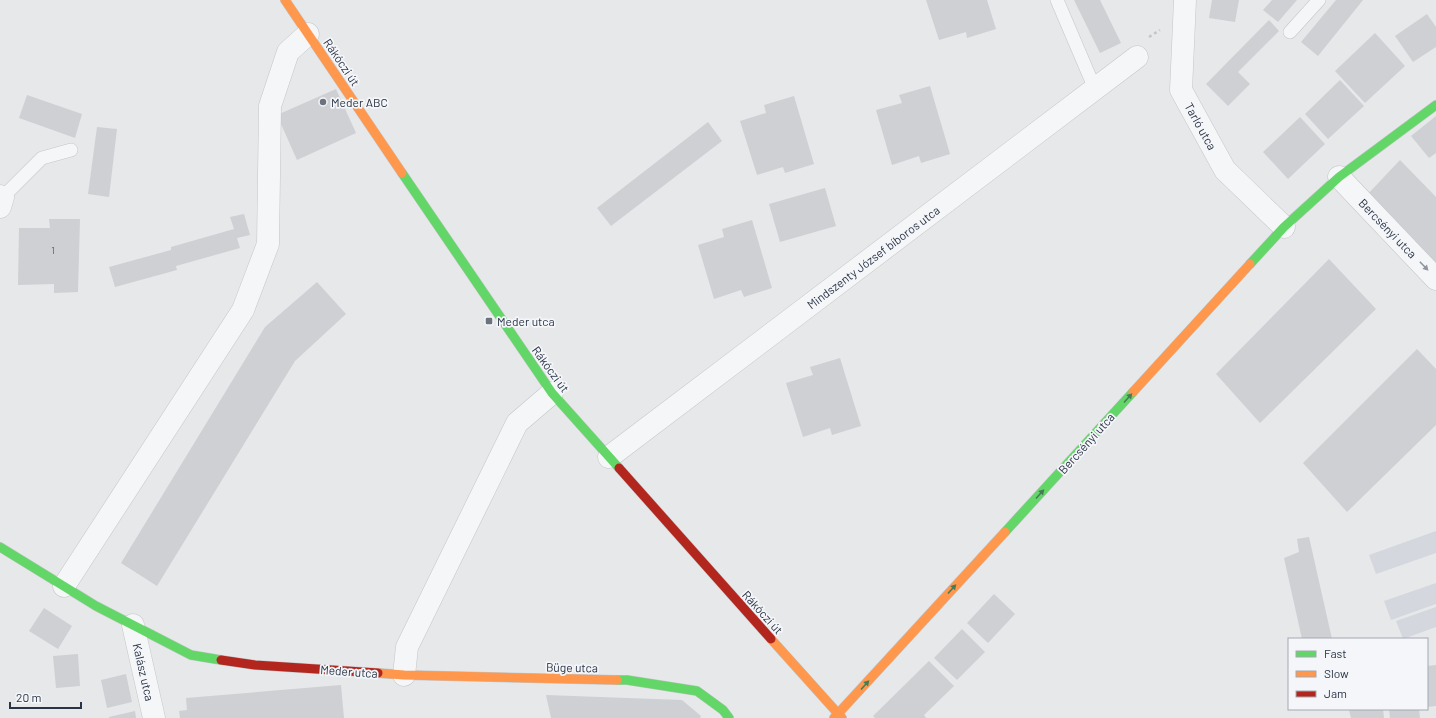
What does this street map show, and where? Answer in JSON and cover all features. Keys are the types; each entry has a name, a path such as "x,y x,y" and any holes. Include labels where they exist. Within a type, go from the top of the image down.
{"street":[{"name":"Rákóczi út","path":"285,0 552,393 838,717"},
{"name":"Tarló utca","path":"1185,0 1181,90 1225,170 1284,227"},
{"path":"64,586 243,310 268,244 270,106 288,52 308,34"},
{"name":"Mindszenty József bíboros utca","path":"609,457 1137,57"},
{"name":"Bercsényi utca","path":"838,717 1284,227 1339,177 1436,105"},
{"name":"Bercsényi utca","path":"1339,177 1436,278"},
{"path":"404,675 407,647 517,423 552,393"},
{"name":"Meder utca","path":"0,546 96,606 191,655 255,665 404,675"},
{"name":"Kalász utca","path":"133,625 154,718"},
{"name":"Büge utca","path":"404,675 627,680 697,691 723,710 729,718"}],"lane":[{"path":"1057,0 1095,89"},
{"path":"1290,32 1319,0"},
{"path":"1,200 42,158 71,150"}],"shaded area":[{"path":"1436,531 1436,553 1376,574 1369,555"},
{"path":"1436,583 1436,604 1391,620 1384,601"},
{"path":"1436,607 1436,627 1406,638 1403,638 1396,621"}],"building":[{"path":"926,0 987,0 996,29 967,38 966,32 939,40"},
{"path":"1074,0 1100,0 1121,43 1100,53"},
{"path":"1212,0 1239,0 1235,22 1209,18"},
{"path":"1272,0 1297,0 1278,22 1263,10"},
{"path":"1336,0 1363,0 1318,56 1301,42"},
{"path":"1427,14 1436,27 1436,47 1413,62 1395,36"},
{"path":"1269,20 1279,31 1238,72 1250,84 1228,106 1206,84"},
{"path":"1375,33 1405,66 1365,103 1335,71"},
{"path":"1340,80 1364,106 1328,139 1305,114"},
{"path":"930,86 950,154 921,163 919,156 892,165 876,110 902,103 899,95"},
{"path":"336,89 356,133 297,160 277,115"},
{"path":"27,95 82,114 75,138 19,118"},
{"path":"794,96 814,164 785,173 783,167 757,175 740,121 766,113 764,105"},
{"path":"1436,116 1436,153 1429,158 1411,136"},
{"path":"1300,117 1325,144 1288,179 1263,152"},
{"path":"708,122 722,141 611,226 597,208"},
{"path":"97,127 117,129 109,197 88,194"},
{"path":"1400,160 1436,197 1436,266 1367,195"},
{"path":"825,188 836,226 780,242 769,204"},
{"path":"244,214 250,235 237,238 240,248 176,266 177,270 115,287 109,267 171,250 171,247 234,229 230,217"},
{"path":"49,219 80,219 78,292 54,293 54,284 18,285 19,228 50,228"},
{"path":"752,220 772,288 744,297 741,290 714,299 698,245 724,237 722,229"},
{"path":"1329,259 1376,309 1260,423 1216,374"},
{"path":"317,282 346,314 295,361 157,586 121,563 265,327"},
{"path":"1417,349 1436,369 1436,425 1347,512 1303,463"},
{"path":"840,358 861,426 832,435 830,428 803,437 786,383 813,375 810,367"},
{"path":"1309,537 1332,638 1302,638 1284,558 1299,552 1297,539"},
{"path":"994,594 1015,614 988,643 967,623"},
{"path":"44,608 72,626 58,649 29,631"},
{"path":"962,629 985,652 957,680 934,658"},
{"path":"78,654 80,686 56,688 53,656"},
{"path":"929,661 954,686 924,715 926,718 875,718 873,716"},
{"path":"1436,665 1436,706 1428,707 1428,666"},
{"path":"126,674 132,702 107,708 101,680"},
{"path":"341,685 344,718 180,718 179,711 187,710 186,698"},
{"path":"546,695 682,700 701,716 700,718 551,718"},
{"path":"1349,710 1383,710 1384,718 1351,718"},
{"path":"1389,710 1419,710 1420,718 1390,718"},
{"path":"135,711 136,718 109,718 109,717"}],"traffic: fast":[{"path":"1250,264 1284,227 1339,177 1436,105"},
{"path":"402,173 552,393 619,468"},
{"path":"1005,532 1133,392"},
{"path":"0,547 96,606 191,655 221,660"},
{"path":"617,680 627,680 697,691 723,710 729,718"}],"traffic: slow":[{"path":"285,0 402,173"},
{"path":"1133,392 1250,264"},
{"path":"834,718 1005,532"},
{"path":"771,639 842,718"},
{"path":"378,673 404,675 617,680"}],"traffic: jam":[{"path":"619,468 771,639"},
{"path":"221,660 255,665 378,673"}],"place":[{"name":"Meder ABC","path":"323,102"},
{"name":"Meder utca","path":"489,321"}]}
